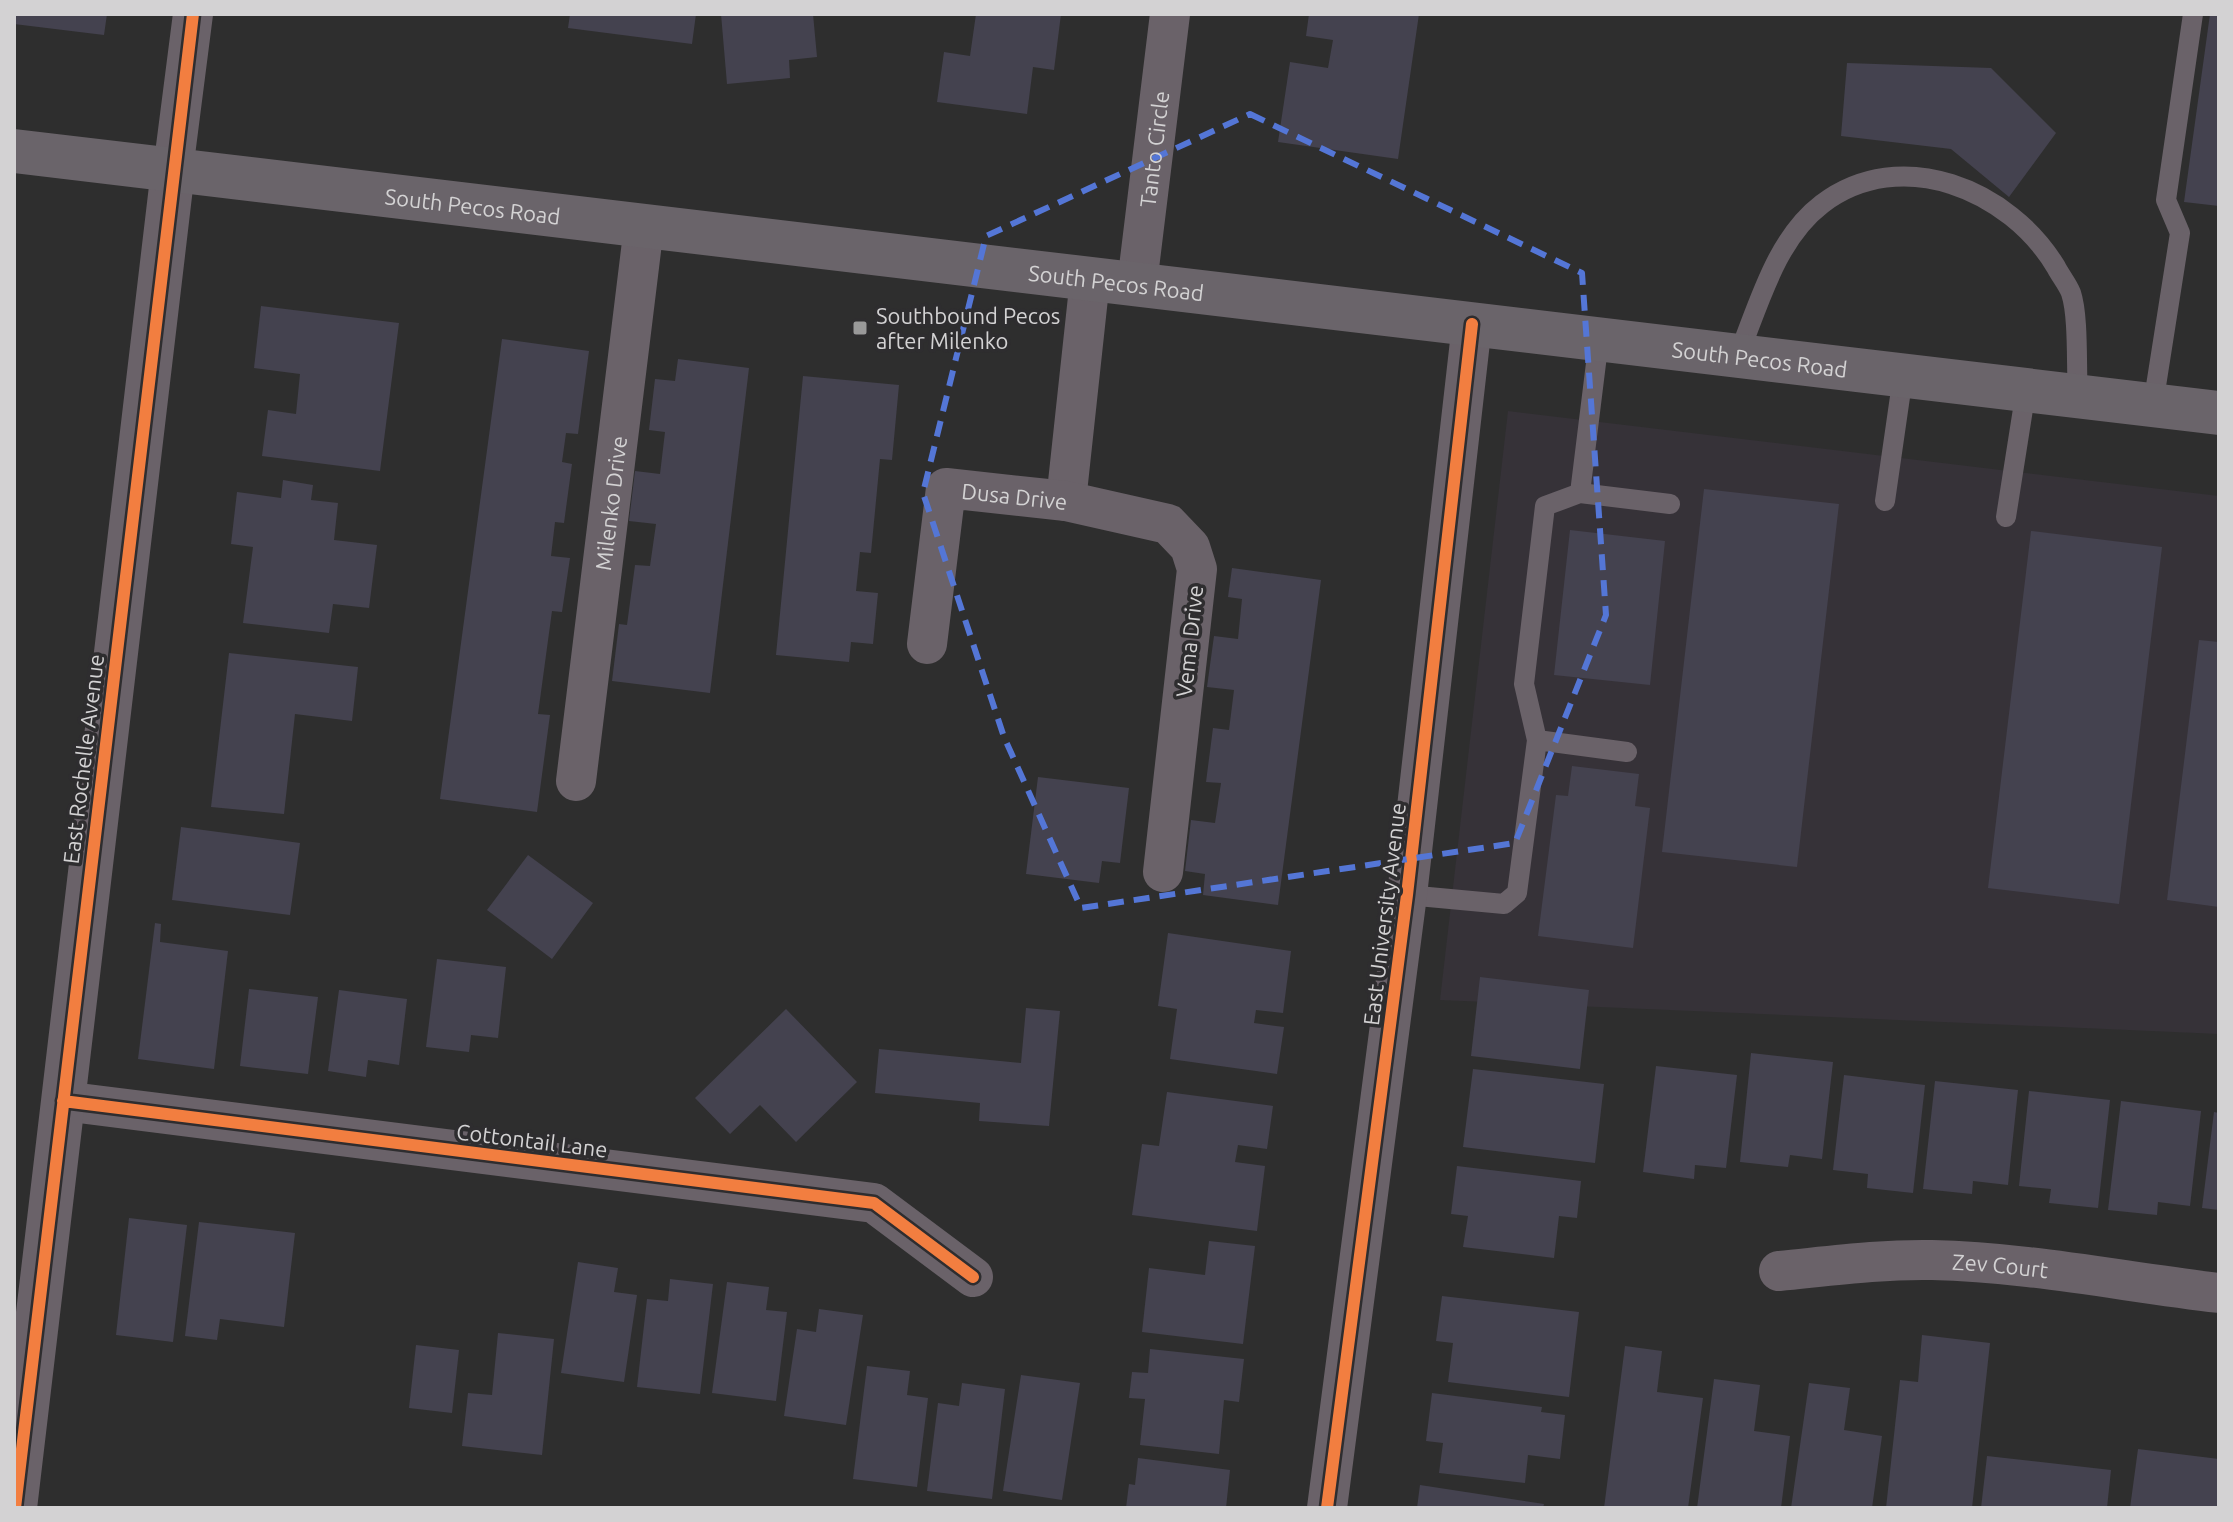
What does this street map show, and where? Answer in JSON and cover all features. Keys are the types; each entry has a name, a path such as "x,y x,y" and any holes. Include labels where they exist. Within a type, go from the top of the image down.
{"main road":[{"name":"South Pecos Road","path":"14,151 2219,413"}],"street":[{"name":"East Rochelle Avenue","path":"15,1508 193,14"},
{"name":"Tanto Circle","path":"1137,284 1170,14"},
{"name":"Milenko Drive","path":"576,781 644,226"},
{"name":"Dusa Drive","path":"927,644 946,488 1066,501 1090,279"},
{"name":"East University Avenue","path":"1327,1508 1407,895 1472,324"},
{"name":"Vema Drive","path":"1066,501 1168,524 1190,547 1197,569 1163,872"},
{"name":"Cottontail Lane","path":"63,1101 874,1203 973,1277"},
{"name":"Zev Court","path":"1779,1271 1862,1262 1933,1260 2042,1270 2219,1293"}],"lane":[{"path":"2153,405 2180,233 2166,200 2193,14"},
{"path":"1738,356 1774,267 1793,234 1822,204 1857,184 1910,176 1969,188 2008,210 2044,248 2071,294 2078,396"},
{"path":"1580,493 1599,339"},
{"path":"1885,501 1903,376"},
{"path":"2006,517 2026,390"},
{"path":"1407,895 1504,904 1517,893 1537,740 1524,684 1545,506 1580,493 1670,504"},
{"path":"1537,740 1627,752"}],"highlighted area":[{"path":"1250,114 1582,273 1606,615 1515,843 1081,908 1004,737 923,493 986,236"}],"shaded area":[{"path":"1508,411 2219,496 2219,1034 1440,1000"}],"building":[{"path":"14,14 107,14 104,35 14,24"},
{"path":"570,14 696,14 692,44 568,28"},
{"path":"721,14 813,14 817,57 789,60 790,78 727,84"},
{"path":"976,14 1061,14 1054,70 1033,67 1027,114 937,102 944,52 970,56"},
{"path":"1309,14 1419,14 1398,159 1278,142 1290,62 1328,68 1333,40 1306,36"},
{"path":"2210,14 2219,14 2219,206 2184,202"},
{"path":"1847,63 1991,68 2056,133 2009,197 1951,149 1841,136"},
{"path":"261,306 399,323 380,471 262,456 268,410 296,414 300,374 254,368"},
{"path":"502,339 589,351 578,434 566,433 562,462 572,464 564,523 555,522 551,556 570,558 562,612 552,611 538,714 550,715 537,812 440,799"},
{"path":"678,359 749,368 710,693 612,681 619,624 627,625 635,565 650,566 656,524 629,521 635,471 660,474 665,432 649,430 655,379 675,381"},
{"path":"803,376 899,385 892,460 880,459 871,553 860,552 856,591 878,593 873,644 851,642 849,662 776,655"},
{"path":"283,480 313,485 311,500 338,503 334,540 377,545 369,608 333,604 329,633 243,623 253,547 231,544 237,492 281,498"},
{"path":"1704,489 1839,504 1797,867 1662,852"},
{"path":"1570,530 1665,541 1650,685 1554,675"},
{"path":"2031,531 2162,547 2119,904 1988,888"},
{"path":"1232,568 1321,580 1278,905 1203,895 1205,874 1185,871 1191,820 1215,823 1221,783 1206,782 1213,728 1229,730 1234,690 1207,687 1214,636 1238,639 1242,599 1228,597"},
{"path":"2199,640 2219,642 2219,907 2167,900"},
{"path":"229,653 358,667 352,721 295,714 284,814 211,807"},
{"path":"1572,766 1639,774 1635,806 1650,808 1633,948 1538,936 1556,795 1568,796"},
{"path":"1038,777 1129,788 1120,863 1102,861 1099,883 1026,874"},
{"path":"181,827 300,843 290,915 172,900"},
{"path":"528,855 593,903 552,959 487,910"},
{"path":"155,923 161,924 160,942 228,951 214,1069 138,1059"},
{"path":"1168,933 1291,951 1283,1013 1256,1010 1254,1023 1284,1027 1277,1074 1170,1059 1177,1009 1158,1006"},
{"path":"437,959 506,967 498,1038 471,1035 469,1052 426,1047"},
{"path":"1480,977 1589,990 1580,1069 1471,1056"},
{"path":"249,989 318,997 308,1074 240,1066"},
{"path":"339,990 407,999 399,1065 368,1060 366,1077 328,1071"},
{"path":"1026,1008 1060,1011 1049,1126 979,1121 980,1103 875,1093 879,1049 1021,1063"},
{"path":"786,1009 857,1082 796,1142 760,1105 730,1134 695,1098"},
{"path":"1751,1053 1833,1062 1822,1159 1790,1155 1788,1167 1740,1162"},
{"path":"1656,1066 1737,1075 1726,1168 1695,1165 1694,1179 1643,1172"},
{"path":"1473,1069 1604,1084 1595,1163 1463,1147"},
{"path":"1844,1075 1925,1085 1913,1193 1867,1188 1868,1174 1833,1170"},
{"path":"1935,1081 2018,1090 2008,1185 1973,1181 1972,1194 1923,1189"},
{"path":"2029,1091 2110,1100 2098,1208 2049,1203 2051,1189 2019,1186"},
{"path":"1167,1092 1273,1106 1267,1149 1238,1145 1235,1162 1265,1166 1257,1231 1132,1215 1142,1144 1159,1146"},
{"path":"2121,1101 2201,1111 2190,1206 2158,1202 2157,1215 2108,1210"},
{"path":"2214,1112 2219,1113 2219,1210 2202,1208"},
{"path":"1457,1166 1581,1181 1577,1218 1559,1216 1554,1258 1463,1247 1468,1216 1451,1214"},
{"path":"129,1218 187,1225 173,1342 116,1335"},
{"path":"199,1222 295,1233 284,1327 220,1319 217,1340 185,1336"},
{"path":"1209,1241 1255,1246 1243,1344 1142,1332 1149,1268 1205,1275"},
{"path":"578,1262 618,1268 614,1292 637,1295 624,1382 561,1373"},
{"path":"670,1279 713,1284 700,1394 637,1387 647,1299 668,1301"},
{"path":"727,1282 769,1287 766,1310 787,1312 776,1401 712,1393"},
{"path":"1442,1296 1579,1312 1569,1397 1448,1382 1453,1343 1436,1341"},
{"path":"819,1309 863,1315 846,1425 784,1416 797,1329 816,1332"},
{"path":"498,1333 554,1339 542,1455 462,1446 468,1393 492,1395"},
{"path":"1922,1335 1990,1343 1972,1508 1886,1508 1900,1380 1918,1382"},
{"path":"416,1345 459,1350 452,1413 409,1408"},
{"path":"1625,1346 1662,1351 1657,1392 1703,1398 1688,1508 1604,1508"},
{"path":"1150,1349 1244,1359 1239,1402 1224,1400 1219,1454 1140,1445 1145,1399 1129,1398 1132,1372 1148,1373"},
{"path":"867,1366 910,1371 907,1395 928,1398 917,1487 853,1479"},
{"path":"1021,1375 1080,1383 1062,1500 1003,1491"},
{"path":"1714,1379 1760,1385 1754,1431 1790,1436 1781,1508 1697,1508"},
{"path":"962,1383 1005,1389 992,1499 927,1491 938,1403 959,1406"},
{"path":"1809,1383 1850,1388 1844,1430 1882,1436 1872,1508 1791,1508"},
{"path":"1432,1393 1542,1407 1541,1412 1565,1415 1560,1459 1528,1455 1525,1483 1439,1473 1443,1443 1426,1441"},
{"path":"2138,1449 2219,1459 2219,1508 2130,1508"},
{"path":"1987,1456 2111,1470 2107,1508 1981,1508"},
{"path":"1138,1458 1230,1470 1226,1508 1126,1508 1129,1484 1135,1485"},
{"path":"1420,1485 1544,1504 1543,1508 1417,1508"}],"cycle path":[{"path":"15,1508 193,14"},
{"path":"1327,1508 1407,895 1472,324"},
{"path":"63,1101 874,1203 973,1277"}],"place":[{"name":"Southbound Pecos after Milenko","path":"860,328"}]}
